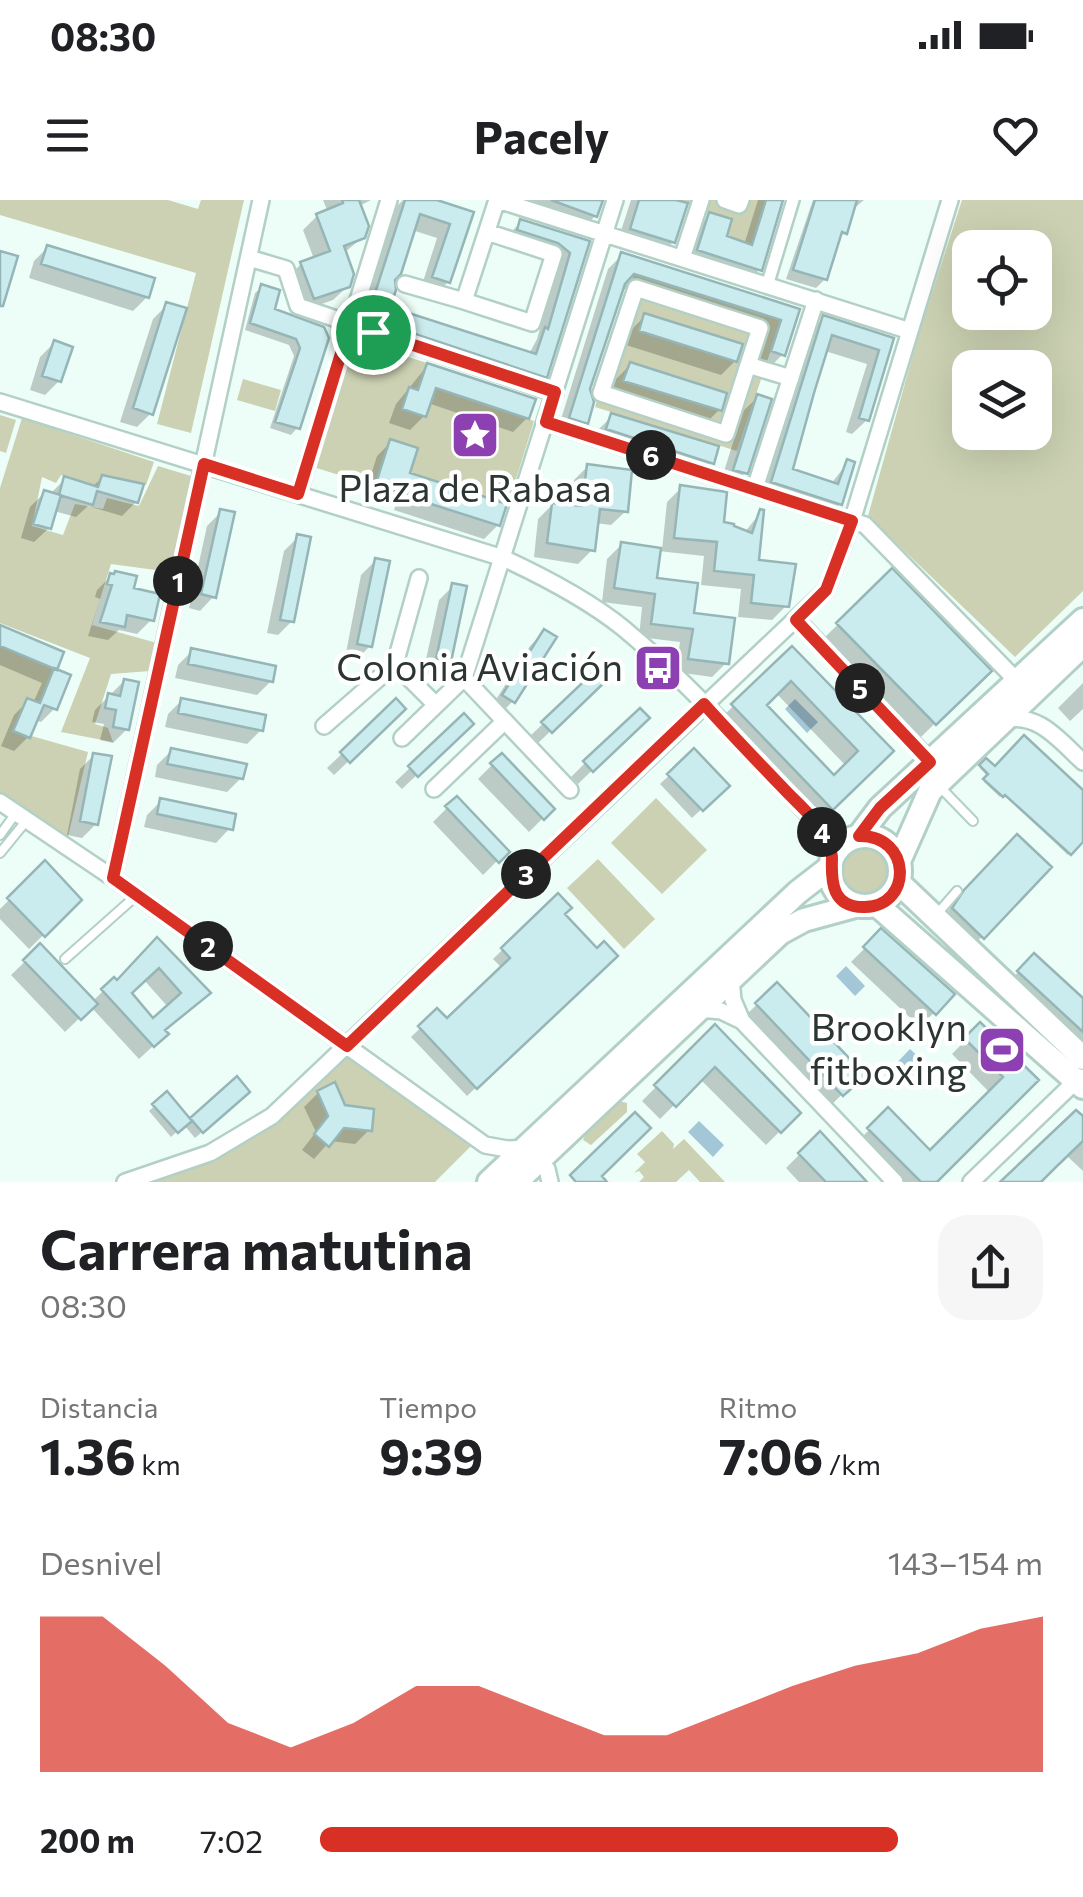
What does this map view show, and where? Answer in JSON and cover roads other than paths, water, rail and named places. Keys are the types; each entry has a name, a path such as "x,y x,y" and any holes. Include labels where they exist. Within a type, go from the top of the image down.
{"main road":[{"path":"490,1182 541,1168 880,808 1003,720 1083,620"},
{"path":"516,1182 541,1168 699,1009 793,925 890,896 933,773 1029,683 1083,644"},
{"path":"842,850 880,839 895,852 899,872 933,918 1081,1075"},
{"path":"842,850 830,878 838,896 866,905 1081,1075"}],"street":[{"path":"113,878 261,200"},
{"path":"298,494 389,200"},
{"path":"402,738 464,678 616,200"},
{"path":"682,258 701,200"},
{"path":"725,200 740,204 741,200"},
{"path":"767,286 793,200"},
{"path":"125,1182 210,1153 272,1116 826,590 852,521 950,200"},
{"path":"464,302 487,232 505,201 910,331"},
{"path":"405,284 532,324 554,254 487,232"},
{"path":"249,258 286,270 298,306 555,392"},
{"path":"636,288 760,328 748,364 726,434 601,394 636,288"},
{"path":"755,488 816,300"},
{"path":"748,364 790,378"},
{"path":"0,402 503,558 580,598 612,620 704,704 842,850"},
{"path":"546,422 865,526 1029,683 1041,724 1083,762"},
{"path":"324,726 396,664 419,578"},
{"path":"796,620 933,773"},
{"path":"396,664 436,705"},
{"path":"464,678 570,790"},
{"path":"1003,720 1017,718 1041,724"},
{"path":"434,789 505,721"},
{"path":"0,802 113,878 485,1146 507,1149 541,1168"},
{"path":"731,979 733,1000 742,1021 896,1182"},
{"path":"699,1009 721,1011 742,1021"},
{"path":"972,1182 1081,1075"},
{"path":"485,1146 490,1182"}],"lane":[{"path":"933,773 973,821"},
{"path":"0,834 22,816"},
{"path":"0,853 22,816"},
{"path":"933,918 958,892"},
{"path":"65,959 136,895"}],"water":[{"path":"795,699 818,722 807,733 785,709"},
{"path":"846,966 865,986 855,996 836,976"},
{"path":"910,1049 925,1063 899,1089 885,1075"},
{"path":"699,1121 724,1145 713,1157 688,1132"}],"place":[{"name":"Plaza de Rabasa","path":"475,435"},
{"name":"Colonia Aviación","path":"658,668"},
{"name":"Brooklyn fitboxing","path":"1002,1050"}]}
